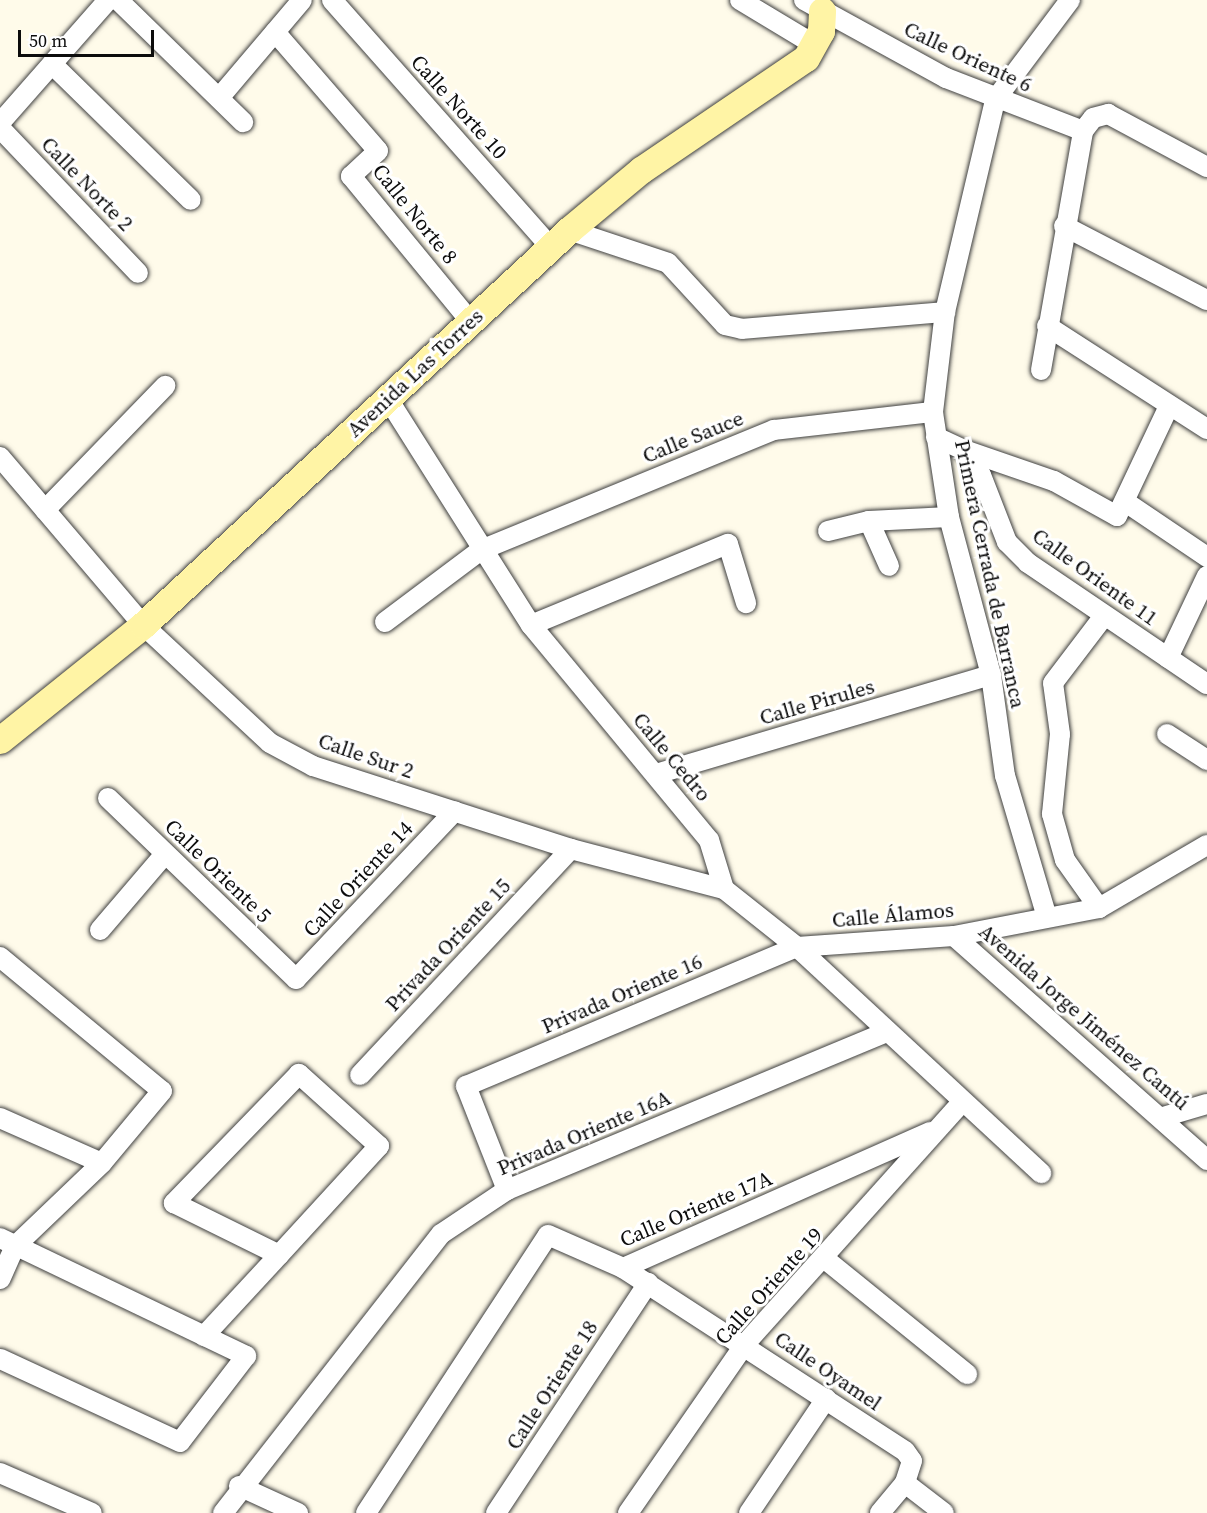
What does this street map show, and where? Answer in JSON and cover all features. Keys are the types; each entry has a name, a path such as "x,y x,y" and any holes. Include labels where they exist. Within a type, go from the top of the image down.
{"main road":[{"path":"815,45 818,4"},
{"name":"Avenida Las Torres","path":"0,740 142,625 560,238 641,170 806,58 815,45"}],"street":[{"path":"0,123 108,0"},
{"path":"118,0 243,122"},
{"path":"219,98 302,0"},
{"name":"Calle Norte 10","path":"332,0 560,238"},
{"path":"740,0 815,45"},
{"path":"995,99 1070,0"},
{"name":"Calle Oriente 6","path":"818,4 995,99 1083,131"},
{"name":"Calle Norte 8","path":"275,32 378,151 351,176 470,321"},
{"path":"52,64 191,200"},
{"name":"Primera Cerrada de Barranca","path":"995,99 945,312 933,412 949,517 991,675 1005,776 1046,914"},
{"path":"1041,370 1064,226 1083,131 1093,118 1108,114 1207,167"},
{"name":"Calle Norte 2","path":"0,128 138,273"},
{"path":"1064,226 1207,300"},
{"path":"560,238 668,263 709,312 725,325 742,329 945,312"},
{"path":"1047,326 1207,429"},
{"path":"45,510 165,386"},
{"name":"Calle Cedro","path":"388,399 531,625 709,840 724,888"},
{"path":"936,437 964,450 1054,481 1110,515 1117,516 1127,503 1169,406"},
{"name":"Calle Sauce","path":"385,622 482,550 774,430 933,412"},
{"name":"Calle Oriente 11","path":"964,450 981,475 1007,542 1104,616 1207,684"},
{"name":"Calle Sur 2","path":"0,457 142,625 270,742 313,766 571,849 724,888"},
{"path":"1127,503 1207,557"},
{"path":"828,531 869,521 949,517"},
{"path":"869,521 889,566"},
{"path":"531,625 728,544 746,603"},
{"path":"1168,658 1207,576"},
{"path":"1104,616 1053,683 1060,734 1052,814 1065,860 1099,908 1207,845"},
{"name":"Calle Pirules","path":"656,774 991,675"},
{"path":"1167,734 1207,760"},
{"name":"Calle Oriente 5","path":"108,798 296,979"},
{"name":"Calle Oriente 14","path":"296,979 455,811"},
{"name":"Privada Oriente 15","path":"360,1075 571,849"},
{"path":"100,930 165,854"},
{"path":"724,888 797,947 885,1033 1041,1173"},
{"name":"Calle Álamos","path":"797,947 954,936 1046,914 1099,908"},
{"name":"Avenida Jorge Jiménez Cantú","path":"954,936 1163,1117 1207,1160"},
{"name":"Privada Oriente 16","path":"507,1190 466,1086 797,947"},
{"path":"0,957 162,1090 102,1162 8,1242 0,1279"},
{"name":"Privada Oriente 16A","path":"224,1513 239,1486 441,1234 507,1190 885,1033"},
{"path":"204,1336 279,1255 379,1146 299,1074 174,1203 279,1255"},
{"name":"Calle Oriente 19","path":"628,1513 745,1344 825,1259 961,1103"},
{"path":"1163,1117 1207,1104"},
{"path":"0,1118 102,1162"},
{"name":"Calle Oriente 17A","path":"366,1513 548,1235 623,1268 936,1130"},
{"path":"0,1359 180,1442 246,1356 8,1242"},
{"path":"825,1259 967,1374"},
{"name":"Calle Oyamel","path":"623,1268 745,1344 912,1461 905,1483"},
{"name":"Calle Oriente 18","path":"496,1513 648,1283"},
{"path":"749,1513 826,1399"},
{"path":"1,1476 92,1513"},
{"path":"880,1513 905,1483 944,1513"},
{"path":"239,1486 298,1513"}]}
